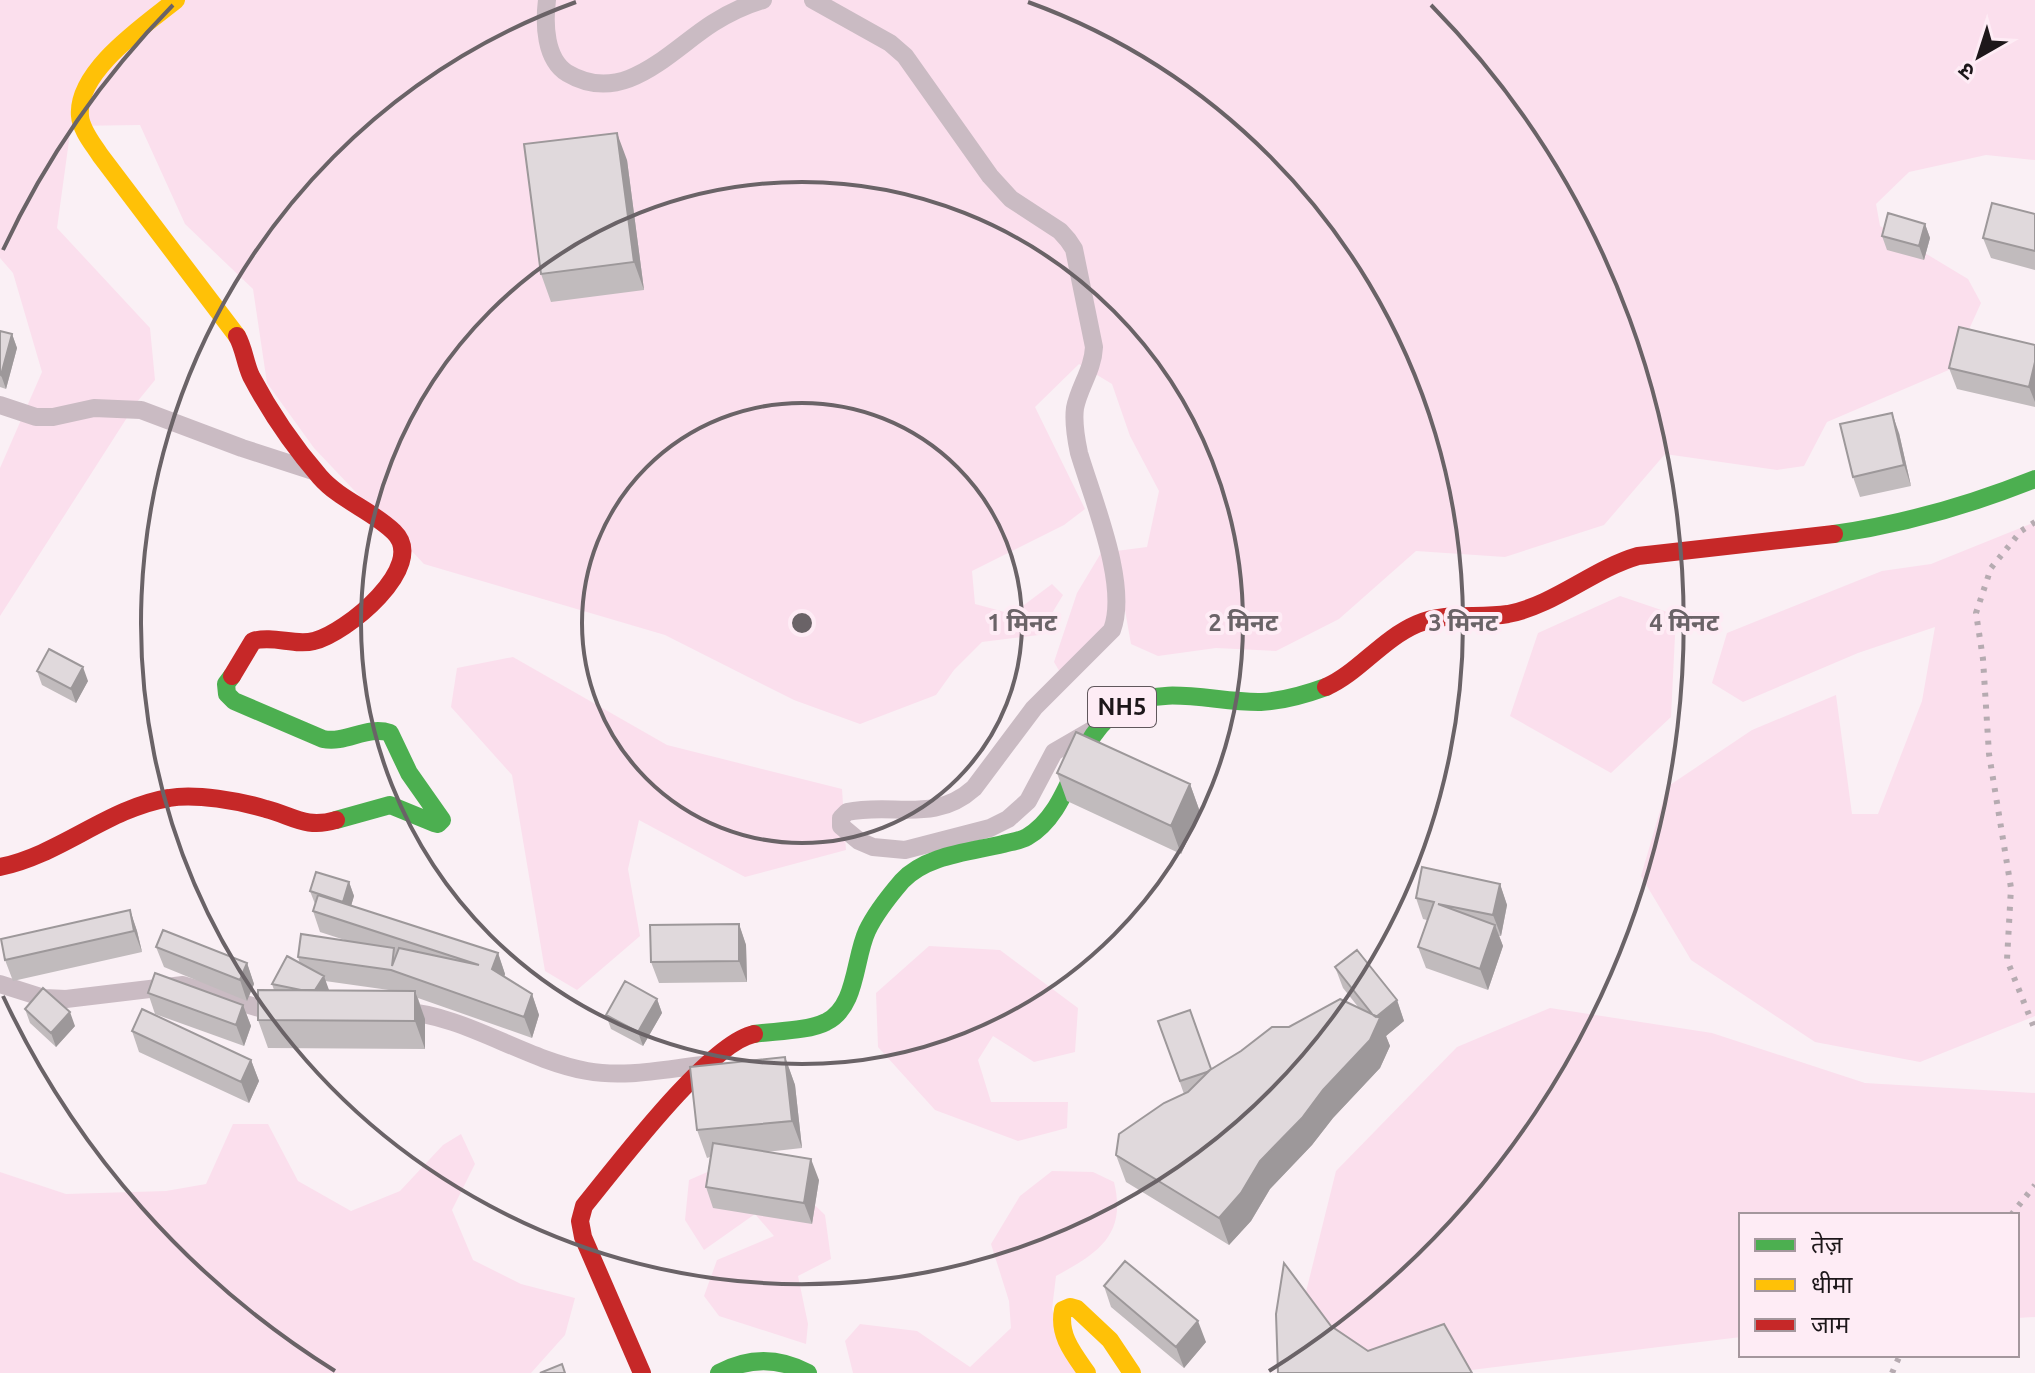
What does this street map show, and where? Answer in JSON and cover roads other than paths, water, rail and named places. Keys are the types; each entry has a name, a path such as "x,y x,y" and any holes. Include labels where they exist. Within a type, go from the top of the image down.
{"main road":[{"path":"0,867 20,863 121,814 167,798 189,796 233,802 319,825 390,805 441,823 441,816 409,773 390,733 378,729 333,741 323,739 234,701 227,694 226,684 253,641 305,643 328,636 370,606 388,588 400,565 403,547 396,533 337,492 313,471 298,452 250,374 239,339 100,155 80,117 88,83 107,61 176,0"},
{"name":"NH5","path":"642,1373 583,1237 580,1221 584,1206 649,1127 706,1065 732,1043 749,1035 823,1024 838,1015 847,1001 857,957 868,928 900,883 914,869 938,860 1026,838 1050,815 1098,727 1122,707 1157,695 1260,702 1295,698 1330,686 1398,633 1421,622 1453,615 1507,614 1533,606 1614,563 1638,556 1860,531 1993,498 2035,479"},
{"path":"1087,1373 1066,1341 1061,1326 1063,1310 1070,1307 1077,1309 1110,1340 1132,1373"},
{"path":"719,1373 749,1360 778,1361 808,1373"}],"street":[{"path":"547,0 545,13 549,48 555,62 582,80 613,85 642,75 713,23 763,0"},
{"path":"813,0 890,43 905,56 990,176 1011,199 1060,231 1074,249 1094,347 1093,364 1075,408 1075,432 1111,559 1117,586 1118,615 1112,630 1034,708 974,788 962,798 947,807 847,812 841,818 841,826 848,834 873,847 905,850 990,828 1008,819 1028,801 1054,752 1098,727"},
{"path":"0,405 36,417 53,417 94,408 141,410 313,471"},
{"path":"0,984 44,998 66,999 183,985 274,1014 296,1015"},
{"path":"385,1012 421,1012 440,1017 562,1065 587,1071 618,1074 706,1065"}],"railway":[{"path":"2035,522 2021,531 1991,568 1976,613 1983,659 1989,754 2011,888 2007,960 2035,1030"},
{"path":"2013,1213 2035,1185"},
{"path":"1892,1373 1899,1357"}]}
